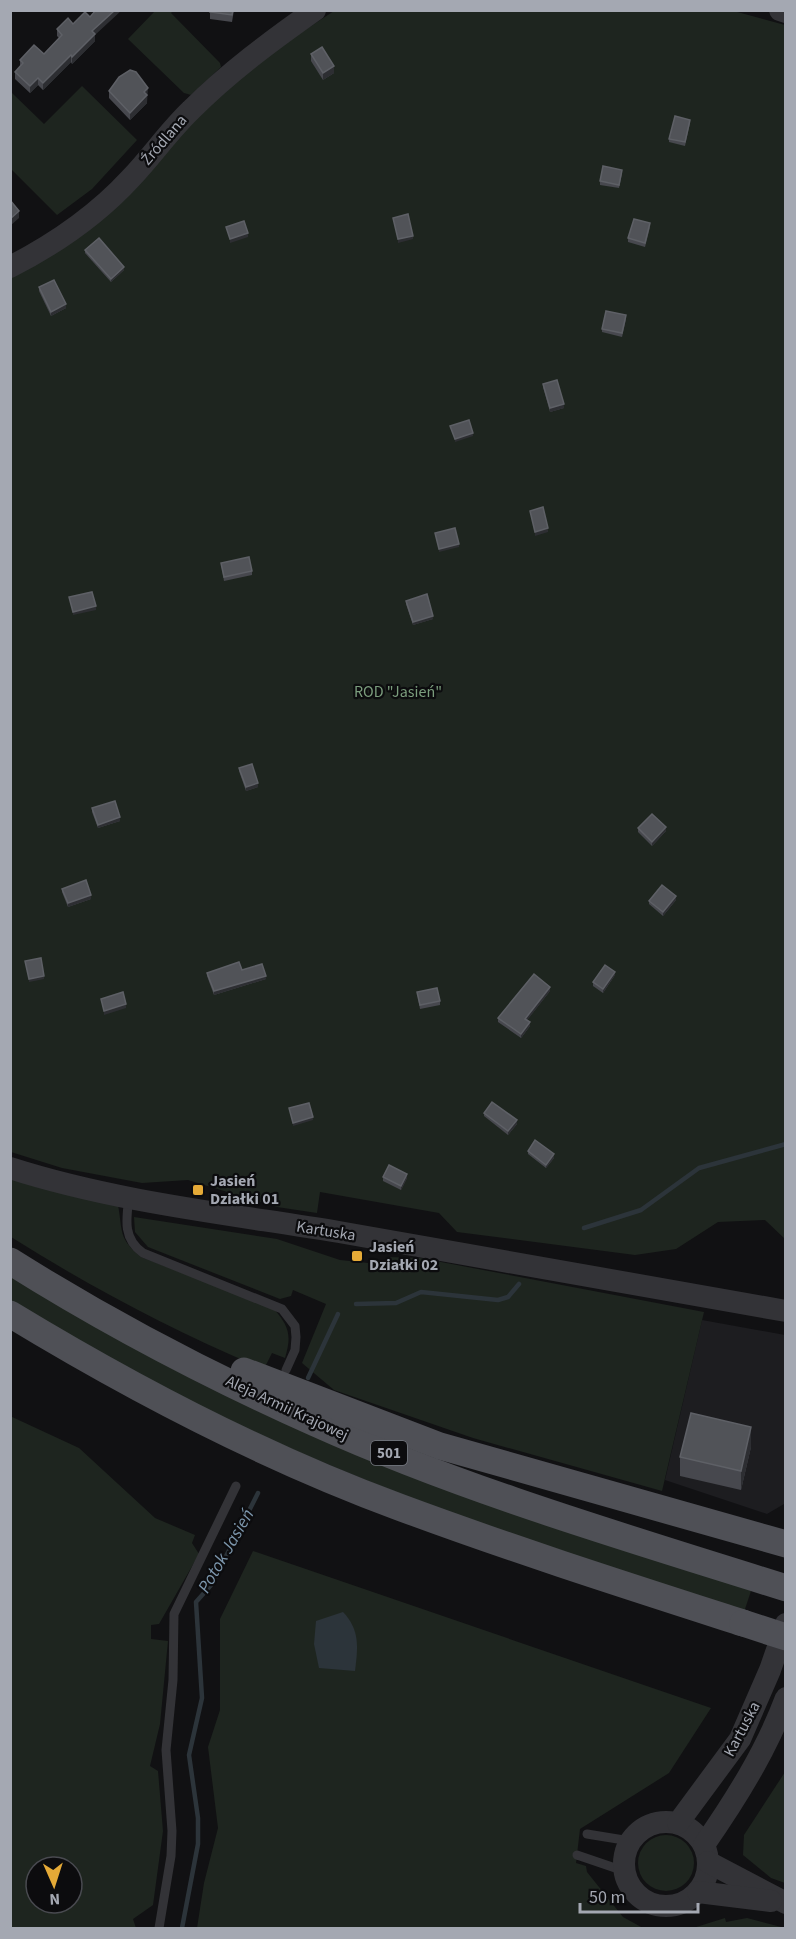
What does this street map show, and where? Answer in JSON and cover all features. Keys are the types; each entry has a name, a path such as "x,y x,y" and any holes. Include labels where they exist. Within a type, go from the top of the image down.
{"main road":[{"name":"Aleja Armii Krajowej","path":"10,1261 145,1339 316,1424 434,1471 786,1588"},
{"path":"43,1280 233,1366 440,1446 779,1539"},
{"path":"10,1314 164,1400 347,1486 532,1554 786,1637"}],"street":[{"name":"Źródlana","path":"10,267 68,234 89,217 131,179 189,111 234,69 315,10"},
{"path":"780,10 786,12"},
{"name":"Kartuska","path":"10,1168 51,1181 129,1197 435,1248 786,1311"},
{"name":"Kartuska","path":"678,1824 741,1739 770,1670 786,1624"},
{"name":"Kartuska","path":"706,1854 760,1754 786,1698"},
{"path":"664,1822 678,1824 698,1836 706,1854 707,1873 698,1892 685,1902 670,1906 654,1905 640,1898 629,1886 624,1871 624,1855 630,1841 639,1831 651,1824 664,1822"},
{"path":"706,1854 784,1903"},
{"path":"698,1892 784,1903"}],"lane":[{"path":"129,1197 126,1232 136,1248 271,1303 290,1317 296,1337 295,1350 286,1370"},
{"path":"159,1929 171,1856 172,1831 166,1750 173,1680 175,1607 200,1563 236,1486"},
{"path":"587,1834 630,1841"},
{"path":"577,1855 624,1871"}],"shaded area":[{"path":"702,1320 785,1335 786,1497 784,1504 767,1514 665,1480"},
{"path":"343,1612 355,1632 357,1654 355,1671 319,1668 314,1644 316,1621"}],"green space":[{"name":"ROD \"Jasień\"","path":"730,10 785,25 785,1239 765,1220 718,1222 676,1249 635,1255 457,1232 439,1213 320,1192 317,1213 277,1207 188,1180 142,1183 62,1168 11,1152 11,276 206,106 279,47 334,11"},
{"path":"155,11 173,11 171,13 220,63 221,67 191,95 184,93 128,39"},
{"path":"82,86 137,140 92,189 57,215 11,169 11,92 44,124"},
{"path":"10,1178 118,1205 125,1239 141,1257 273,1308 283,1320 288,1331 285,1358 272,1353 264,1369 231,1355 134,1308 11,1237"},
{"path":"134,1217 277,1239 340,1260 387,1265 388,1257 420,1258 704,1312 662,1491 473,1438 334,1390 302,1363 326,1304 293,1290 291,1296 280,1299 148,1247 135,1232"},
{"path":"10,1270 73,1308 751,1591 743,1615 460,1517 275,1442 97,1353 11,1301"},
{"path":"10,1416 79,1448 155,1518 195,1535 192,1543 199,1554 159,1624 151,1625 151,1639 168,1641 160,1724 150,1766 158,1771 163,1831 153,1905 133,1919 136,1928 11,1928"},
{"path":"253,1551 711,1708 669,1773 580,1829 576,1863 586,1866 587,1872 623,1917 643,1928 197,1928 204,1883 218,1828 208,1747 220,1710 220,1619"},
{"path":"785,1772 785,1883 771,1878 743,1855 744,1835"},
{"path":"666,1835 677,1837 686,1843 692,1852 694,1863 692,1874 686,1883 677,1889 666,1891 655,1889 646,1883 640,1874 638,1863 640,1852 646,1843 655,1837"},
{"path":"725,1918 726,1922 747,1918 785,1928 693,1928"}],"building":[{"path":"96,10 115,10 92,31 95,34 43,83 38,78 30,86 15,72 23,63 20,60 34,45 44,54 62,35 57,29 68,18 73,24 85,12 90,17"},
{"path":"211,10 233,10 232,15 210,12"},
{"path":"322,47 334,66 323,73 311,54"},
{"path":"130,70 136,72 148,88 144,92 147,95 130,113 109,91 119,77"},
{"path":"675,116 690,120 685,142 669,139"},
{"path":"603,166 622,170 619,185 600,181"},
{"path":"10,200 19,211 10,219"},
{"path":"408,214 413,236 398,239 393,218"},
{"path":"634,219 650,223 645,243 628,238"},
{"path":"244,221 248,233 230,239 226,227"},
{"path":"99,238 124,267 111,279 85,250"},
{"path":"54,280 66,304 51,312 39,287"},
{"path":"606,311 626,315 622,333 602,329"},
{"path":"557,380 564,404 550,408 543,384"},
{"path":"469,420 473,433 455,439 450,426"},
{"path":"543,507 548,528 535,532 530,511"},
{"path":"455,528 459,544 439,549 435,533"},
{"path":"249,557 252,571 224,577 221,563"},
{"path":"92,592 96,606 73,612 69,597"},
{"path":"427,594 433,616 413,622 406,601"},
{"path":"252,764 258,783 246,787 239,768"},
{"path":"115,801 120,817 98,825 92,808"},
{"path":"652,814 666,827 652,842 638,828"},
{"path":"86,880 91,895 68,903 62,889"},
{"path":"662,885 676,896 663,912 649,901"},
{"path":"41,958 44,976 29,979 25,961"},
{"path":"239,962 242,970 262,964 266,976 214,991 207,973"},
{"path":"605,965 615,972 603,989 593,982"},
{"path":"534,974 550,987 525,1019 530,1022 521,1034 498,1018"},
{"path":"437,988 440,1001 420,1005 417,992"},
{"path":"123,992 126,1004 104,1011 101,999"},
{"path":"492,1102 517,1120 508,1131 484,1113"},
{"path":"309,1103 313,1117 293,1123 289,1108"},
{"path":"535,1140 554,1154 546,1165 528,1151"},
{"path":"389,1165 407,1174 401,1186 383,1177"},
{"path":"691,1413 751,1427 741,1471 680,1457"}],"waterway":[{"name":"Potok Jasień","path":"584,1228 641,1210 699,1168 786,1144"},
{"path":"356,1304 396,1303 421,1292 498,1300 508,1297 519,1284"},
{"name":"Potok Jasień","path":"308,1378 338,1314"},
{"name":"Potok Jasień","path":"182,1928 198,1844 198,1818 189,1755 202,1698 196,1602 212,1584 258,1493"}],"place":[{"name":"Jasień Działki 01","path":"198,1190"},
{"name":"Jasień Działki 02","path":"357,1256"}]}
